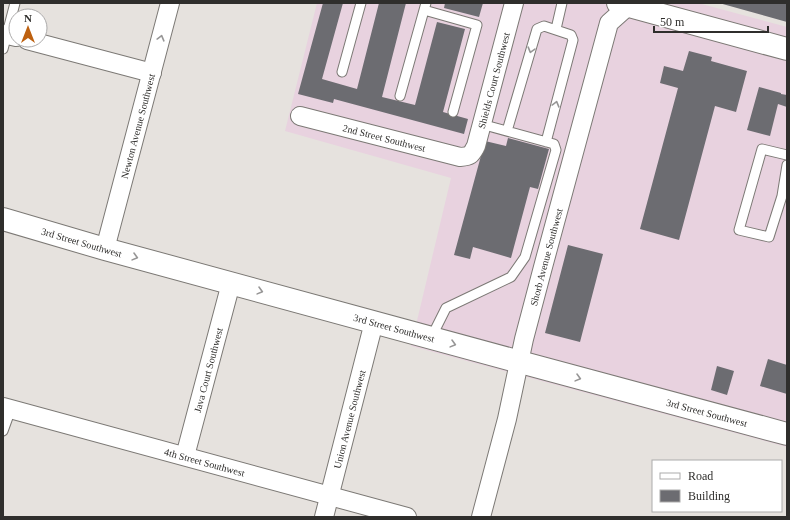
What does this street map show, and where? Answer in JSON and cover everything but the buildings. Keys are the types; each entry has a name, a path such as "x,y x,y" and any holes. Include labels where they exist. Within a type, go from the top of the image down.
{"street":[{"name":"Newton Avenue Southwest","path":"105,249 170,3"},
{"name":"Shields Court Southwest","path":"470,156 476,146 514,3"},
{"path":"623,4 787,49"},
{"name":"Shorb Avenue Southwest","path":"481,517 507,419 524,339 542,267 608,23 623,4"},
{"path":"48,46 152,73"},
{"name":"2nd Street Southwest","path":"300,116 460,157 470,156"},
{"name":"3rd Street Southwest","path":"3,219 105,249 787,434"},
{"name":"Java Court Southwest","path":"185,456 231,283"},
{"name":"Union Avenue Southwest","path":"324,517 374,322"},
{"name":"4th Street Southwest","path":"7,408 407,517"}],"lane":[{"path":"7,39 15,3"},
{"path":"342,72 361,3"},
{"path":"556,30 562,3"},
{"path":"400,96 425,6 477,25 453,112"},
{"path":"507,131 537,29 544,26 572,35 573,40 546,142"},
{"path":"431,338 446,308 511,277 525,257 556,150 554,144 481,124"},
{"path":"787,154 762,149 739,230 769,237 784,197 787,165"},
{"path":"3,431 7,408"}],"shaded area":[{"path":"317,3 698,3 787,27 787,447 411,346 451,178 285,131"}]}
